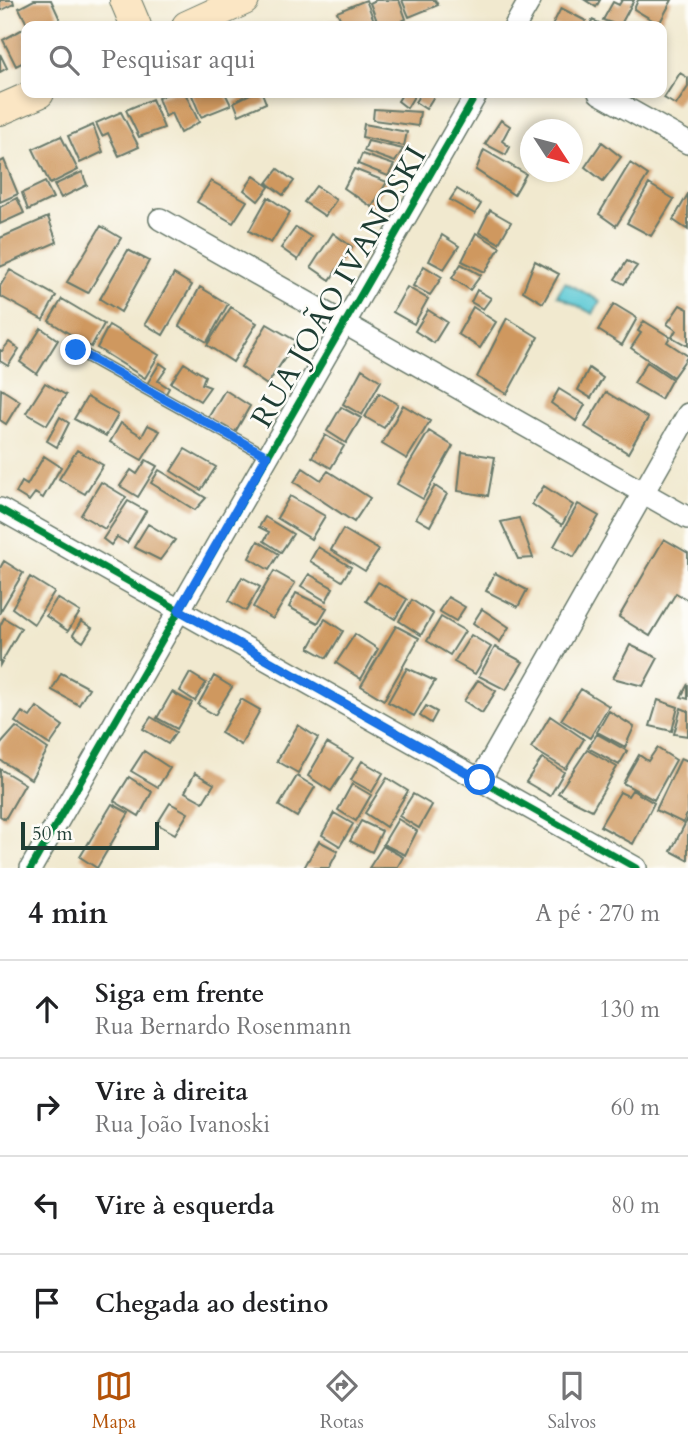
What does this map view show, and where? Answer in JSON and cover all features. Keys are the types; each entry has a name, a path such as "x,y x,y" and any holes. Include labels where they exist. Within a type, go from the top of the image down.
{"street":[{"path":"125,0 134,21"},
{"path":"198,21 244,0"},
{"path":"518,21 530,0"},
{"path":"0,110 28,98"},
{"name":"RUA JOÃO IVANOSKI","path":"31,868 474,98"},
{"path":"608,98 688,143"},
{"path":"160,219 688,518"},
{"path":"480,780 688,414"},
{"path":"0,509 636,868"}],"lane":[{"path":"76,350 267,456"}],"water":[{"path":"565,282 600,301 593,314 557,295"}],"building":[{"path":"0,0 13,0 14,4 0,11"},
{"path":"34,0 51,0 61,21 26,21 19,8"},
{"path":"366,0 374,21 342,21 337,12"},
{"path":"376,0 399,0 406,19 377,21 370,3"},
{"path":"402,0 435,0 438,5 409,17"},
{"path":"585,0 600,0 596,7"},
{"path":"622,0 634,0 623,21 603,20 613,2 619,5"},
{"path":"638,0 672,0 661,21 654,21 634,9"},
{"path":"561,8 586,21 554,21"},
{"path":"21,30 21,64 16,66 3,40"},
{"path":"0,54 7,68 0,72"},
{"path":"680,73 688,78 688,87 676,105 664,98 667,98 667,93"},
{"path":"158,98 187,98 199,122 180,133 171,113 165,117"},
{"path":"193,98 228,98 231,105 201,117"},
{"path":"242,98 264,98 266,103 239,115 234,102"},
{"path":"400,98 413,98 407,108 398,101"},
{"path":"418,98 433,98 426,109 415,102"},
{"path":"152,99 164,128 139,137 126,110"},
{"path":"374,109 420,112 418,126 373,120"},
{"path":"121,112 139,147 119,156 108,133 102,136 96,123"},
{"path":"501,120 510,126 502,141 510,147 506,155 485,144"},
{"path":"364,124 407,132 404,146 362,137"},
{"path":"93,125 103,152 80,163 68,136"},
{"path":"61,136 78,170 50,184 33,149"},
{"path":"368,141 403,149 395,162 364,151"},
{"path":"602,142 621,157 603,181 585,167"},
{"path":"484,150 520,171 521,182 514,195 476,170"},
{"path":"362,154 394,165 388,176 358,164"},
{"path":"4,160 18,194 0,202 0,162"},
{"path":"630,163 648,175 616,226 599,214"},
{"path":"278,169 294,181 283,195 267,183"},
{"path":"354,169 387,182 372,207 344,188"},
{"path":"82,172 87,185 61,198 54,185"},
{"path":"254,176 269,187 258,201 244,190"},
{"path":"211,181 247,201 233,223 197,202"},
{"path":"45,182 53,198 28,210 22,193"},
{"path":"649,184 674,199 651,236 627,223"},
{"path":"316,186 336,200 325,216 304,202"},
{"path":"457,189 481,204 475,214 450,200"},
{"path":"688,194 688,230 673,220"},
{"path":"268,197 290,212 271,243 249,231"},
{"path":"17,198 24,213 0,224 0,207"},
{"path":"490,210 511,222 499,243 479,232"},
{"path":"48,217 57,242 0,267 0,238"},
{"path":"101,226 121,238 88,293 67,282"},
{"path":"296,227 311,237 298,260 281,248"},
{"path":"333,233 352,247 330,280 311,267"},
{"path":"476,233 500,247 485,272 462,261"},
{"path":"442,235 459,246 444,269 429,261"},
{"path":"128,250 149,261 121,312 100,299"},
{"path":"535,261 559,274 543,303 523,291"},
{"path":"627,261 637,266 624,284 615,279"},
{"path":"461,264 481,275 470,290 452,278"},
{"path":"424,266 442,277 430,295 413,286"},
{"path":"10,270 56,296 43,320 0,296 0,286"},
{"path":"174,274 192,285 163,335 145,324"},
{"path":"200,287 228,304 207,342 179,326"},
{"path":"407,287 428,299 414,324 393,312"},
{"path":"477,290 491,298 483,309 471,302"},
{"path":"62,299 104,324 91,347 49,321"},
{"path":"614,304 637,318 622,345 598,330"},
{"path":"680,305 688,309 688,346 672,337 676,330 667,324"},
{"path":"231,307 257,323 233,362 207,345"},
{"path":"473,307 496,322 480,348 458,334"},
{"path":"428,310 447,322 434,343 415,331"},
{"path":"507,318 538,337 507,394 477,377"},
{"path":"644,321 670,337 667,342 688,356 673,377 631,348 641,333 638,331"},
{"path":"267,324 296,341 267,385 241,367"},
{"path":"109,325 159,355 145,378 97,348"},
{"path":"41,328 58,340 37,374 20,362"},
{"path":"9,342 19,349 8,366 0,361 0,350"},
{"path":"647,362 672,379 661,399 634,383"},
{"path":"160,363 167,368 158,381 169,388 164,397 145,387"},
{"path":"184,363 205,376 202,384 210,387 200,401 171,383"},
{"path":"589,368 603,378 591,398 578,390"},
{"path":"362,369 381,381 362,415 343,404"},
{"path":"45,383 66,395 47,425 26,413"},
{"path":"1,389 20,401 6,424 0,420"},
{"path":"559,389 585,405 576,421 551,403"},
{"path":"225,390 250,406 234,434 208,418"},
{"path":"606,392 648,418 628,453 585,427"},
{"path":"379,393 398,404 384,428 365,417"},
{"path":"87,397 118,415 106,436 74,419"},
{"path":"403,405 430,421 407,459 382,444"},
{"path":"341,407 361,418 346,443 327,431"},
{"path":"60,417 69,423 57,447 47,441"},
{"path":"121,423 142,436 148,425 160,431 142,460 110,442"},
{"path":"429,431 453,446 423,499 397,484"},
{"path":"325,435 344,446 331,468 312,457"},
{"path":"185,449 216,467 201,490 171,471"},
{"path":"77,450 103,465 85,494 59,479"},
{"path":"462,452 495,457 488,496 458,491"},
{"path":"44,456 61,467 43,498 35,493 29,501 16,493 22,482 27,485"},
{"path":"146,460 157,466 138,497 120,486 131,470 137,474"},
{"path":"303,468 321,480 328,471 370,498 354,522 294,482"},
{"path":"159,470 206,498 195,510 151,483"},
{"path":"101,482 126,497 105,529 81,515"},
{"path":"435,486 447,494 430,526 416,518"},
{"path":"544,486 573,505 562,525 532,504"},
{"path":"290,496 325,516 311,539 277,518"},
{"path":"128,501 146,511 127,543 117,537 111,545 103,539"},
{"path":"578,504 599,516 574,557 554,546"},
{"path":"265,517 293,534 281,552 264,541 269,532 259,527"},
{"path":"519,518 533,558 518,559 501,522"},
{"path":"148,524 175,540 160,560 134,547"},
{"path":"343,529 379,550 365,571 331,550"},
{"path":"664,539 688,553 688,600 676,593 650,636 619,617"},
{"path":"258,541 279,554 269,570 249,558"},
{"path":"318,547 351,567 342,581 310,561"},
{"path":"4,561 23,573 0,612 0,568"},
{"path":"274,571 295,583 273,619 253,607"},
{"path":"495,573 527,590 518,607 486,591"},
{"path":"309,574 333,588 326,601 301,586"},
{"path":"30,577 54,592 34,624 12,608"},
{"path":"242,577 260,587 246,611 229,601"},
{"path":"378,582 407,599 395,619 366,601"},
{"path":"296,593 327,608 318,623 289,607"},
{"path":"448,597 465,607 456,621 439,611"},
{"path":"57,598 80,612 68,631 46,616"},
{"path":"412,600 433,614 421,635 399,621"},
{"path":"482,609 509,627 500,642 473,623"},
{"path":"441,617 465,631 450,655 427,641"},
{"path":"4,618 21,628 0,665 0,626"},
{"path":"325,619 343,631 327,658 309,648"},
{"path":"81,621 92,628 83,642 73,635"},
{"path":"396,626 419,638 384,700 361,686"},
{"path":"355,634 378,649 361,679 336,663"},
{"path":"471,635 491,647 475,674 454,662"},
{"path":"630,645 658,658 643,686 613,678"},
{"path":"495,647 523,662 506,690 479,676"},
{"path":"407,668 435,681 414,716 388,702"},
{"path":"61,673 89,688 79,705 52,690"},
{"path":"190,673 206,683 195,701 180,691"},
{"path":"214,676 232,687 215,715 198,705"},
{"path":"478,680 496,691 482,713 464,701"},
{"path":"688,684 688,699 681,697"},
{"path":"581,689 609,706 590,738 561,720"},
{"path":"172,692 192,703 177,729 157,718"},
{"path":"241,699 260,710 241,745 221,733"},
{"path":"658,700 678,707 672,731 650,726"},
{"path":"426,706 437,712 431,723 420,716"},
{"path":"37,707 63,726 50,745 15,722 22,712 30,717"},
{"path":"681,708 688,711 688,736 674,734"},
{"path":"609,711 634,727 625,747 597,732"},
{"path":"550,716 584,739 566,769 531,748"},
{"path":"151,717 176,732 168,744 143,729"},
{"path":"298,725 318,738 298,773 277,761"},
{"path":"16,727 48,749 31,779 0,760 0,745"},
{"path":"597,734 627,751 619,765 588,748"},
{"path":"327,743 353,758 331,791 308,776"},
{"path":"657,748 676,760 654,800 623,783 639,755 648,761"},
{"path":"587,750 617,767 592,810 558,793"},
{"path":"144,751 170,768 158,787 131,771"},
{"path":"542,758 564,772 550,796 526,782"},
{"path":"681,758 688,761 688,812 683,823 656,810"},
{"path":"362,761 383,773 372,792 351,780"},
{"path":"0,769 25,784 5,819 0,816"},
{"path":"195,773 214,784 203,802 185,792"},
{"path":"297,776 315,787 297,817 279,806"},
{"path":"129,777 152,792 139,816 114,801"},
{"path":"387,778 408,791 386,827 365,813"},
{"path":"352,784 371,795 356,821 338,810"},
{"path":"632,790 654,803 633,844 600,826 620,792 628,796"},
{"path":"413,794 432,805 419,828 399,816"},
{"path":"170,803 188,813 175,834 157,824"},
{"path":"112,804 129,813 97,868 80,857"},
{"path":"334,813 353,824 340,846 322,835"},
{"path":"688,818 688,860 671,851"},
{"path":"398,819 417,831 405,855 383,844"},
{"path":"361,821 382,831 372,852 350,841"},
{"path":"319,841 338,851 329,868 304,868"},
{"path":"383,846 403,857 397,868 369,868"}],"cycle path":[{"path":"31,868 474,98"},
{"path":"0,509 636,868"}],"route":[{"path":"76,350 267,456 179,610 480,780"}]}
